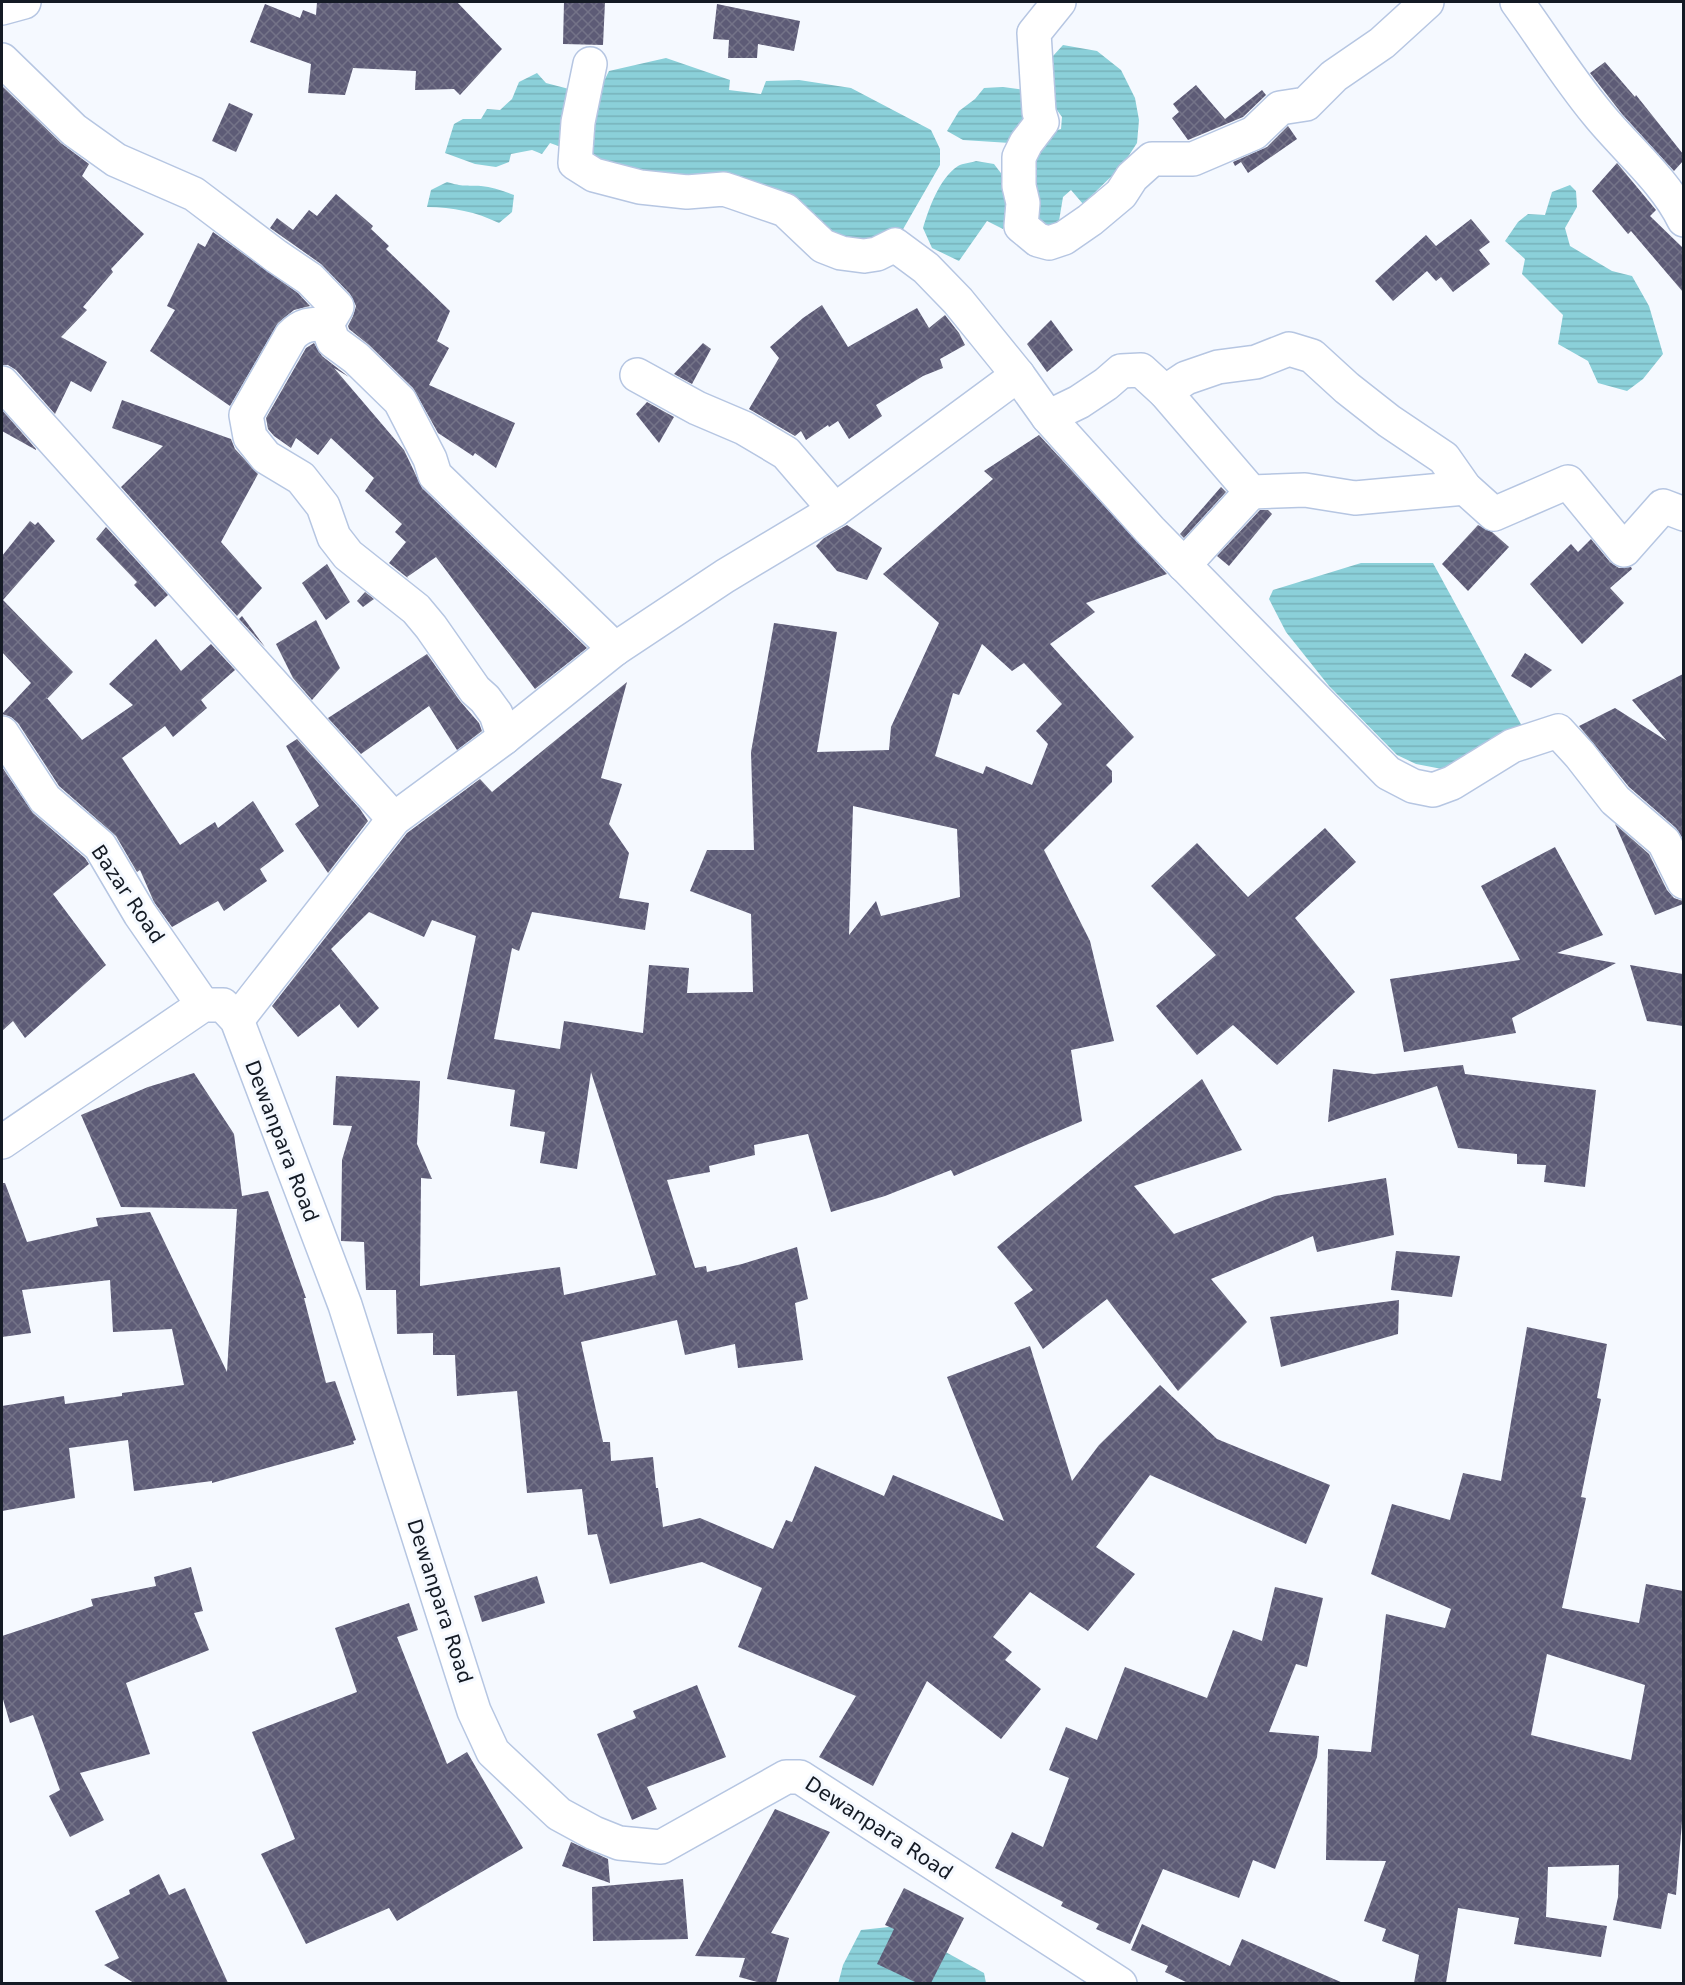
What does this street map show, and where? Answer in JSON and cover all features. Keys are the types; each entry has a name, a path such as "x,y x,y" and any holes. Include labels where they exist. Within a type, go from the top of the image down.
{"street":[{"path":"2,8 24,2"},
{"path":"1059,2 1034,33 1039,112 1042,122 1026,143 1019,157 1019,186 1023,203 1021,226 1038,240 1049,243 1064,238 1090,220 1121,194 1132,177 1152,159 1193,159 1254,133 1280,108 1306,104 1334,76 1382,43 1427,2"},
{"path":"1517,2 1596,112 1671,198 1683,220"},
{"path":"2,60 74,130 116,160 194,194 310,279 337,307 327,324 333,341 356,358 400,401 430,459 435,475 615,650"},
{"path":"590,64 578,122 575,163 594,175 640,187 687,192 724,189 784,210 823,246 841,253 864,256 877,254 895,246 926,268 958,301 1018,375 1048,417 1184,565 1388,773 1413,786 1433,790 1452,783 1512,746 1558,731 1581,755 1615,800 1664,842 1683,882"},
{"path":"327,324 308,324 298,328 291,336 246,416 250,437 266,457 301,478 323,506 334,537 348,555 416,609 475,690 496,714 504,738"},
{"path":"1165,392 1186,378 1218,367 1256,362 1289,349 1312,356 1347,388 1389,421 1444,458 1465,488 1494,514 1568,482 1624,550 1663,506 1683,514"},
{"path":"1048,417 1079,402 1121,371 1141,370 1165,392 1251,492"},
{"path":"637,375 697,408 744,428 786,453 835,510"},
{"path":"2,1142 203,1005 223,1005 237,1020 394,819 504,738 615,650 725,576 835,510 1018,375"},
{"path":"2,383 394,819"},
{"path":"1184,565 1251,492 1305,490 1355,498 1465,488"},
{"name":"Bazar Road","path":"2,733 45,799 99,846 140,914 203,1005"},
{"name":"Dewanpara Road","path":"237,1020 345,1305 474,1711 493,1752 559,1814 594,1833 619,1843 661,1847 786,1777 800,1777 1120,1983"}],"water":[{"path":"1063,45 1097,51 1121,70 1135,98 1139,120 1137,143 1122,166 1083,204 1071,190 1063,197 1059,221 1047,230 1034,224 1029,155 1050,132 1061,129 1062,117 1049,99 1042,68"},
{"path":"666,58 730,80 729,90 761,94 766,81 799,80 851,88 931,130 940,149 940,165 902,231 872,247 684,181 600,163 582,149 586,117 609,71"},
{"path":"537,73 546,83 569,89 564,148 550,143 542,154 532,150 511,154 509,162 496,167 475,164 445,153 454,124 463,119 481,119 487,109 500,110 512,99 519,82"},
{"path":"1003,87 1034,91 1030,108 1010,143 963,140 947,131 959,111 975,99 984,88"},
{"path":"976,161 994,164 1013,189 1017,200 1003,229 987,221 959,261 932,248 923,228 932,203 945,178 958,166"},
{"path":"447,182 489,187 514,195 512,212 499,223 464,211 427,207 431,190"},
{"path":"1570,185 1576,191 1577,207 1565,228 1570,246 1612,271 1632,276 1649,306 1663,354 1643,379 1627,391 1598,383 1588,361 1558,344 1563,315 1522,274 1525,259 1505,241 1518,222 1528,214 1545,215 1552,192"},
{"path":"1361,563 1433,563 1523,728 1475,757 1442,769 1416,764 1397,755 1329,686 1286,632 1269,599 1273,590"},
{"path":"898,1926 984,1973 986,1983 838,1984 843,1965 861,1930"}],"building":[{"path":"317,2 457,2 502,49 460,95 454,89 415,90 416,71 353,68 345,95 308,93 311,64 250,42 265,4 300,18 303,10 316,15"},
{"path":"564,2 605,2 603,45 563,44"},
{"path":"717,4 800,21 794,51 758,44 757,58 728,58 729,40 713,39"},
{"path":"1605,62 1635,97 1636,95 1683,154 1683,161 1674,171 1622,114 1590,73"},
{"path":"1196,85 1225,119 1262,90 1266,95 1243,117 1188,140 1172,118 1179,112 1173,104"},
{"path":"2,86 61,143 89,164 82,176 144,234 111,269 113,272 83,307 87,310 61,337 107,362 91,392 71,381 55,414 16,370 8,365 2,365"},
{"path":"229,103 253,114 236,152 212,141"},
{"path":"1288,126 1297,139 1248,173 1241,162 1235,166 1233,162 1267,147"},
{"path":"1617,163 1656,210 1650,216 1683,248 1683,292 1631,231 1628,234 1592,191"},
{"path":"336,194 373,226 371,229 389,246 386,249 450,311 437,341 449,348 429,385 515,423 496,468 475,453 473,456 438,433 413,388 349,329 348,326 356,306 350,294 321,264 270,228 277,218 293,230 309,210 317,216"},
{"path":"1471,219 1490,242 1479,250 1490,264 1453,292 1441,277 1436,281 1427,271 1393,301 1375,281 1426,235 1436,246"},
{"path":"213,232 298,293 310,306 294,310 278,323 230,406 150,351 175,310 167,306 198,243 205,247"},
{"path":"822,305 848,347 917,308 929,328 945,315 965,345 940,359 943,368 923,376 876,405 882,416 849,439 838,421 806,440 801,431 795,436 749,409 779,358 770,347 803,318"},
{"path":"1051,320 1073,350 1047,372 1027,344"},
{"path":"314,343 322,356 349,377 334,368 404,450 422,488 587,648 535,689 436,557 407,577 409,579 389,563 406,542 395,532 402,524 365,491 374,478 331,438 318,455 296,438 291,448 268,429 266,418 306,348"},
{"path":"703,343 711,349 692,384 674,374"},
{"path":"122,400 231,439 235,449 258,474 221,542 262,588 237,616 121,487 163,446 112,428"},
{"path":"647,402 674,417 659,443 636,414"},
{"path":"2,410 36,449 36,450 2,431"},
{"path":"1039,435 1167,574 1086,603 1095,612 1050,644 1134,737 1106,765 1112,771 1112,782 1044,850 1090,941 1114,1041 1071,1050 1082,1121 954,1176 951,1170 885,1196 831,1212 808,1134 754,1145 755,1155 709,1166 710,1172 667,1180 695,1268 706,1266 707,1272 797,1247 808,1299 795,1303 803,1360 738,1368 735,1344 685,1355 677,1320 581,1342 603,1442 610,1442 611,1461 653,1457 663,1527 700,1518 773,1549 786,1520 792,1522 815,1466 884,1496 893,1475 1004,1521 947,1377 1030,1346 1072,1481 1099,1445 1160,1385 1217,1439 1330,1485 1306,1544 1150,1475 1096,1547 1135,1574 1088,1631 1030,1592 993,1637 1012,1652 1005,1660 1041,1689 1001,1739 927,1681 873,1786 819,1757 856,1696 738,1647 762,1588 702,1562 610,1584 597,1534 588,1535 582,1489 527,1493 517,1391 457,1396 455,1355 433,1355 433,1333 397,1334 396,1290 366,1290 364,1242 341,1241 342,1160 352,1126 333,1125 336,1076 420,1081 417,1144 432,1179 421,1178 420,1286 560,1267 564,1295 656,1275 591,1072 577,1169 540,1163 545,1132 510,1126 515,1090 447,1079 476,936 432,920 424,937 369,912 331,949 379,1008 358,1028 340,1004 298,1037 272,1006 407,833 480,779 492,792 627,682 601,778 622,784 609,824 629,853 619,898 649,903 645,930 532,912 519,951 512,948 494,1039 560,1049 564,1021 643,1033 649,965 689,968 687,993 753,992 751,914 690,891 707,850 754,850 751,752 774,623 837,632 817,752 889,750 891,727 939,623 883,574 993,479 984,471","holes":["982,644 1012,671 1024,663 1062,704 1036,731 1048,744 1032,785 986,766 983,774 935,756 953,693 959,695","853,806 957,829 960,897 881,916 876,901 849,935"]},
{"path":"1221,487 1226,492 1184,538 1180,534"},
{"path":"1260,510 1268,510 1272,514 1229,566 1217,556"},
{"path":"30,521 35,525 38,522 55,541 3,600 73,672 47,699 82,740 133,705 109,684 156,639 181,671 211,644 235,670 201,700 207,708 173,737 165,726 122,758 180,845 215,822 218,828 253,801 284,851 260,869 267,881 224,911 218,901 172,927 154,902 140,870 137,872 116,836 59,786 18,723 2,714 31,683 2,652 2,556"},
{"path":"847,525 882,548 867,580 837,571 816,546 824,538"},
{"path":"1478,525 1492,532 1509,547 1468,591 1442,564"},
{"path":"106,527 168,595 155,607 134,585 137,582 96,539"},
{"path":"1591,539 1610,562 1619,568 1631,567 1632,569 1610,588 1624,603 1582,644 1530,584 1571,544 1578,552"},
{"path":"327,564 350,602 326,620 302,583"},
{"path":"365,592 374,599 363,607 357,601"},
{"path":"242,616 265,647 239,619"},
{"path":"316,620 340,668 312,700 293,678 276,644"},
{"path":"1525,653 1552,670 1531,688 1511,676"},
{"path":"427,654 460,701 479,723 482,731 457,750 429,706 361,754 328,718"},
{"path":"1683,674 1683,839 1676,828 1629,787 1579,726 1615,708 1667,741 1632,700"},
{"path":"297,739 360,809 368,821 328,873 295,824 319,806 286,746"},
{"path":"2,767 33,813 89,864 53,894 106,965 25,1038 13,1021 2,1031"},
{"path":"1615,824 1649,854 1667,890 1674,898 1683,901 1683,904 1655,915"},
{"path":"1325,828 1356,862 1295,918 1355,992 1277,1065 1233,1025 1197,1055 1156,1006 1216,955 1151,886 1197,843 1248,897"},
{"path":"1555,847 1603,935 1557,953 1616,963 1512,1018 1516,1033 1404,1052 1390,979 1520,960 1481,886"},
{"path":"1630,965 1683,974 1683,1026 1647,1021"},
{"path":"1463,1065 1465,1074 1596,1090 1585,1187 1544,1182 1546,1165 1517,1164 1517,1154 1458,1148 1437,1086 1328,1122 1333,1069 1374,1074"},
{"path":"194,1073 234,1134 242,1196 268,1191 306,1298 304,1298 326,1383 335,1381 356,1440 353,1441 354,1444 212,1483 212,1481 134,1491 128,1440 69,1448 75,1498 2,1511 2,1406 64,1396 65,1404 122,1396 122,1393 184,1385 172,1329 113,1332 110,1280 22,1290 31,1333 2,1337 2,1183 5,1183 27,1242 98,1226 96,1218 150,1212 227,1372 237,1209 121,1207 81,1115 148,1087"},
{"path":"1202,1079 1242,1150 1134,1186 1174,1234 1275,1196 1386,1178 1394,1235 1317,1252 1313,1236 1211,1279 1247,1322 1178,1391 1107,1299 1043,1349 1014,1303 1033,1290 997,1247"},
{"path":"1396,1251 1460,1256 1452,1297 1391,1290"},
{"path":"1399,1300 1398,1334 1281,1367 1270,1317"},
{"path":"1527,1327 1607,1344 1597,1398 1601,1399 1581,1497 1586,1498 1562,1608 1639,1623 1646,1584 1683,1591 1683,1810 1676,1895 1668,1893 1661,1929 1613,1920 1618,1897 1619,1865 1548,1867 1546,1917 1607,1926 1601,1957 1514,1944 1519,1918 1458,1908 1446,1983 1414,1983 1419,1955 1382,1941 1386,1929 1364,1921 1386,1861 1326,1860 1328,1749 1371,1752 1386,1614 1445,1628 1451,1609 1371,1574 1392,1504 1450,1520 1463,1473 1501,1481","holes":["1547,1654 1645,1685 1631,1760 1531,1735"]},
{"path":"191,1567 203,1611 194,1613 209,1650 126,1683 150,1754 80,1773 104,1820 70,1837 49,1796 60,1790 33,1715 10,1723 2,1696 2,1636 93,1606 91,1599 156,1586 154,1577"},
{"path":"537,1576 545,1603 482,1622 474,1596"},
{"path":"1275,1587 1323,1598 1307,1667 1296,1664 1269,1732 1319,1736 1317,1757 1275,1869 1253,1860 1239,1898 1163,1869 1130,1944 1096,1929 1099,1924 1061,1906 1063,1902 995,1868 1012,1832 1043,1847 1069,1778 1049,1770 1066,1727 1097,1740 1125,1667 1207,1698 1233,1630 1262,1641"},
{"path":"409,1603 418,1630 397,1637 447,1764 467,1752 523,1848 397,1921 389,1908 306,1944 261,1854 295,1839 252,1732 357,1692 335,1628"},
{"path":"697,1685 726,1757 647,1787 657,1809 632,1820 597,1734 636,1718 633,1711"},
{"path":"775,1809 830,1832 771,1933 789,1938 776,1983 761,1983 739,1977 745,1958 695,1956"},
{"path":"571,1842 608,1859 610,1883 562,1866"},
{"path":"159,1874 169,1895 185,1888 228,1983 134,1983 104,1965 119,1958 95,1911 130,1894 129,1890"},
{"path":"683,1879 688,1939 593,1941 592,1887"},
{"path":"904,1888 964,1918 931,1983 917,1983 877,1964 894,1929 885,1925"},
{"path":"1142,1924 1230,1966 1242,1939 1343,1983 1188,1983 1165,1972 1168,1966 1131,1950"}]}
